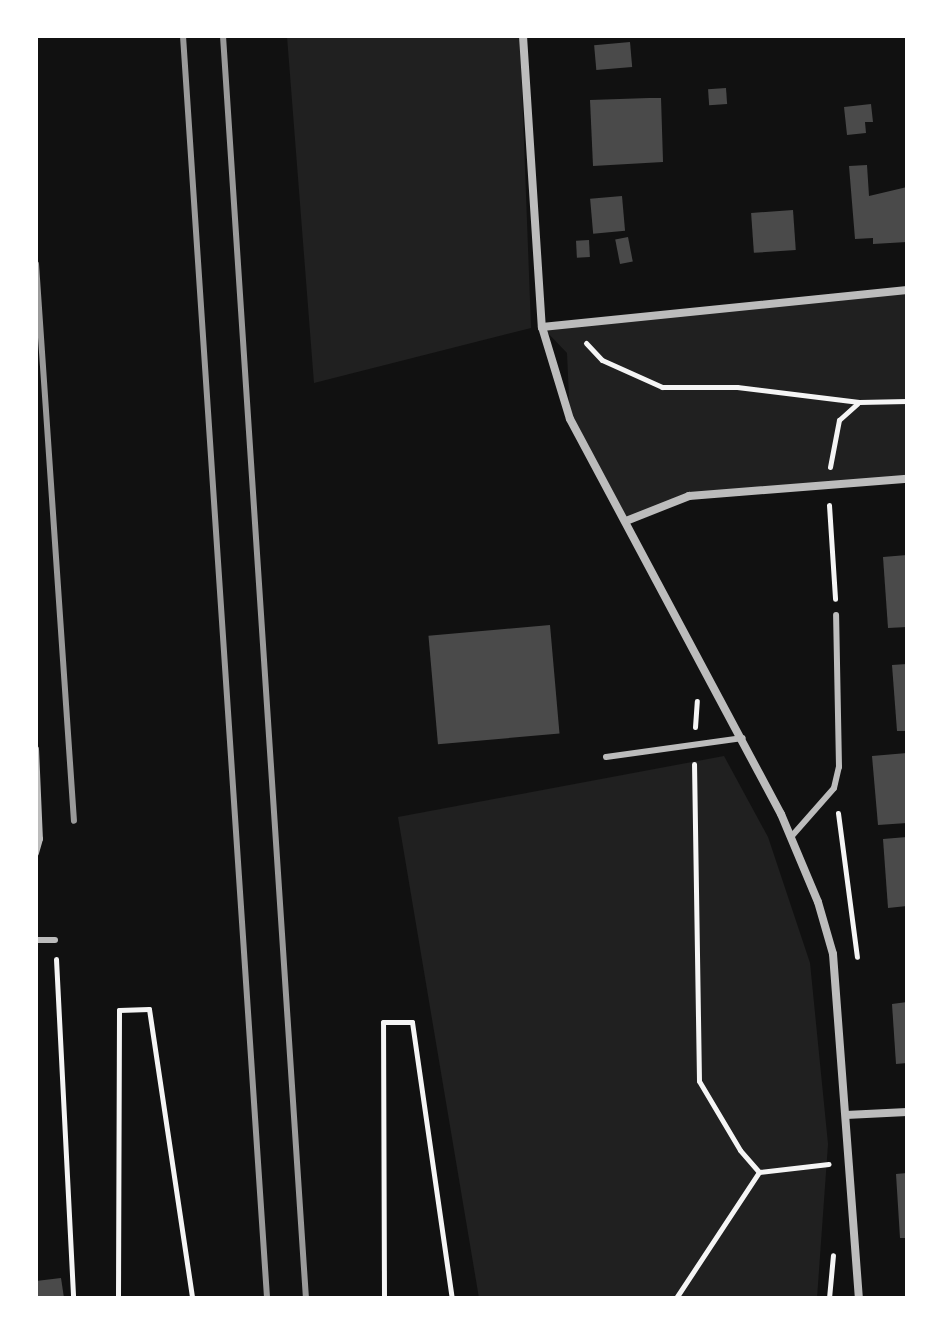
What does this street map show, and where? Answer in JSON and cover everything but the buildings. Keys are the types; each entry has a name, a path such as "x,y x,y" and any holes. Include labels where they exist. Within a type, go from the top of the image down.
{"street":[{"path":"523,36 542,327 570,419 700,664 743,738 791,837 833,954 859,1298"},
{"path":"542,327 907,290"},
{"path":"626,521 689,496 907,479"},
{"path":"846,1115 907,1112"}],"lane":[{"path":"791,837 834,788 839,767 836,615"},
{"path":"606,757 743,738"},
{"path":"36,749 40,839 36,853"},
{"path":"36,940 55,940"}],"path":[{"path":"569,324 602,360 662,387 737,387 859,402 907,401"},
{"path":"836,615 827,486 839,420 859,402"},
{"path":"700,664 693,744 699,1081 740,1150 759,1172"},
{"path":"55,940 73,1298"},
{"path":"118,1298 119,1010 149,1009 192,1298"},
{"path":"384,1298 383,1022 412,1022 452,1298"},
{"path":"759,1172 842,1163"},
{"path":"676,1298 759,1172"}],"shaded area":[{"path":"287,36 520,36 531,328 314,383"},
{"path":"907,290 907,479 689,496 626,521 570,419 567,353 542,327"},
{"path":"724,756 768,837 810,963 828,1144 817,1298 479,1298 398,817"}],"railway":[{"path":"183,36 267,1298"},
{"path":"223,36 306,1298"},
{"path":"36,264 74,821"}]}
